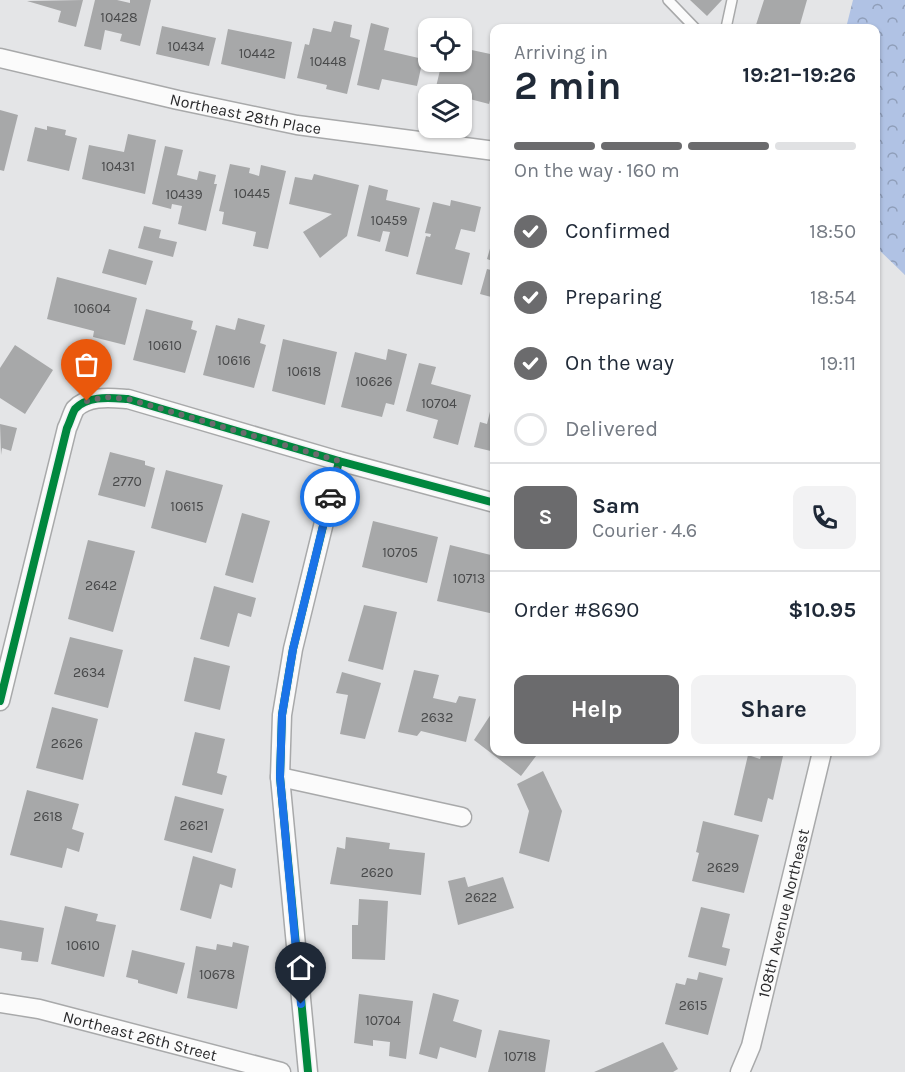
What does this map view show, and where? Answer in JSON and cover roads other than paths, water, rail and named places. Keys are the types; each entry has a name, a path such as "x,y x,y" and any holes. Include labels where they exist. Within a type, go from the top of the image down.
{"street":[{"name":"Northeast 28th Place","path":"0,58 297,125 490,150"},
{"path":"0,701 67,428 75,410 87,401 106,397 128,399 339,461 490,502"},
{"path":"308,1072 280,777 282,715 293,649 339,461"},
{"name":"108th Avenue Northeast","path":"740,1072 751,1046 821,756"},
{"path":"280,777 462,818"},
{"name":"Northeast 26th Street","path":"0,1003 39,1009 281,1072"}],"lane":[{"path":"668,0 691,24"},
{"path":"727,24 732,0"}]}
